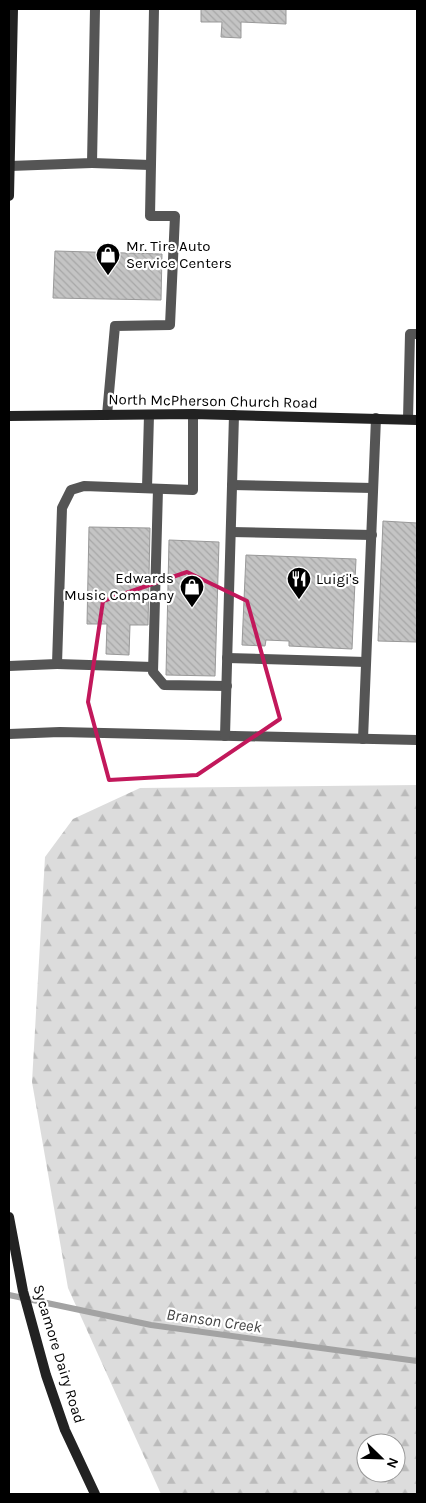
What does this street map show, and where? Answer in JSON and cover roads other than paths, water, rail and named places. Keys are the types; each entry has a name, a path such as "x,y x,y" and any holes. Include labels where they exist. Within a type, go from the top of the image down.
{"main road":[{"path":"9,196 11,22 13,9"},
{"name":"North McPherson Church Road","path":"9,416 193,414 412,420"},
{"name":"Sycamore Dairy Road","path":"9,1217 23,1291 46,1375 65,1430 95,1494"}],"lane":[{"path":"92,163 95,9"},
{"path":"108,415 115,326 170,326 175,216 150,216 154,9"},
{"path":"10,166 92,163 150,165"},
{"path":"412,420 410,334 417,334"},
{"path":"57,664 62,508 71,490 84,486 193,490 193,414"},
{"path":"147,488 149,415"},
{"path":"225,736 234,415"},
{"path":"363,739 376,418"},
{"path":"232,485 374,488"},
{"path":"158,489 153,672 164,685 226,686"},
{"path":"231,532 372,535"},
{"path":"227,658 366,662"},
{"path":"9,666 57,664 153,667"},
{"path":"9,734 60,732 417,740"}],"waterway":[{"name":"Branson Creek","path":"9,1295 151,1325 417,1361"}],"place":[{"name":"Mr. Tire Auto Service Centers","path":"108,276"},
{"name":"Luigi's","path":"299,600"},
{"name":"Edwards Music Company","path":"192,608"}]}
